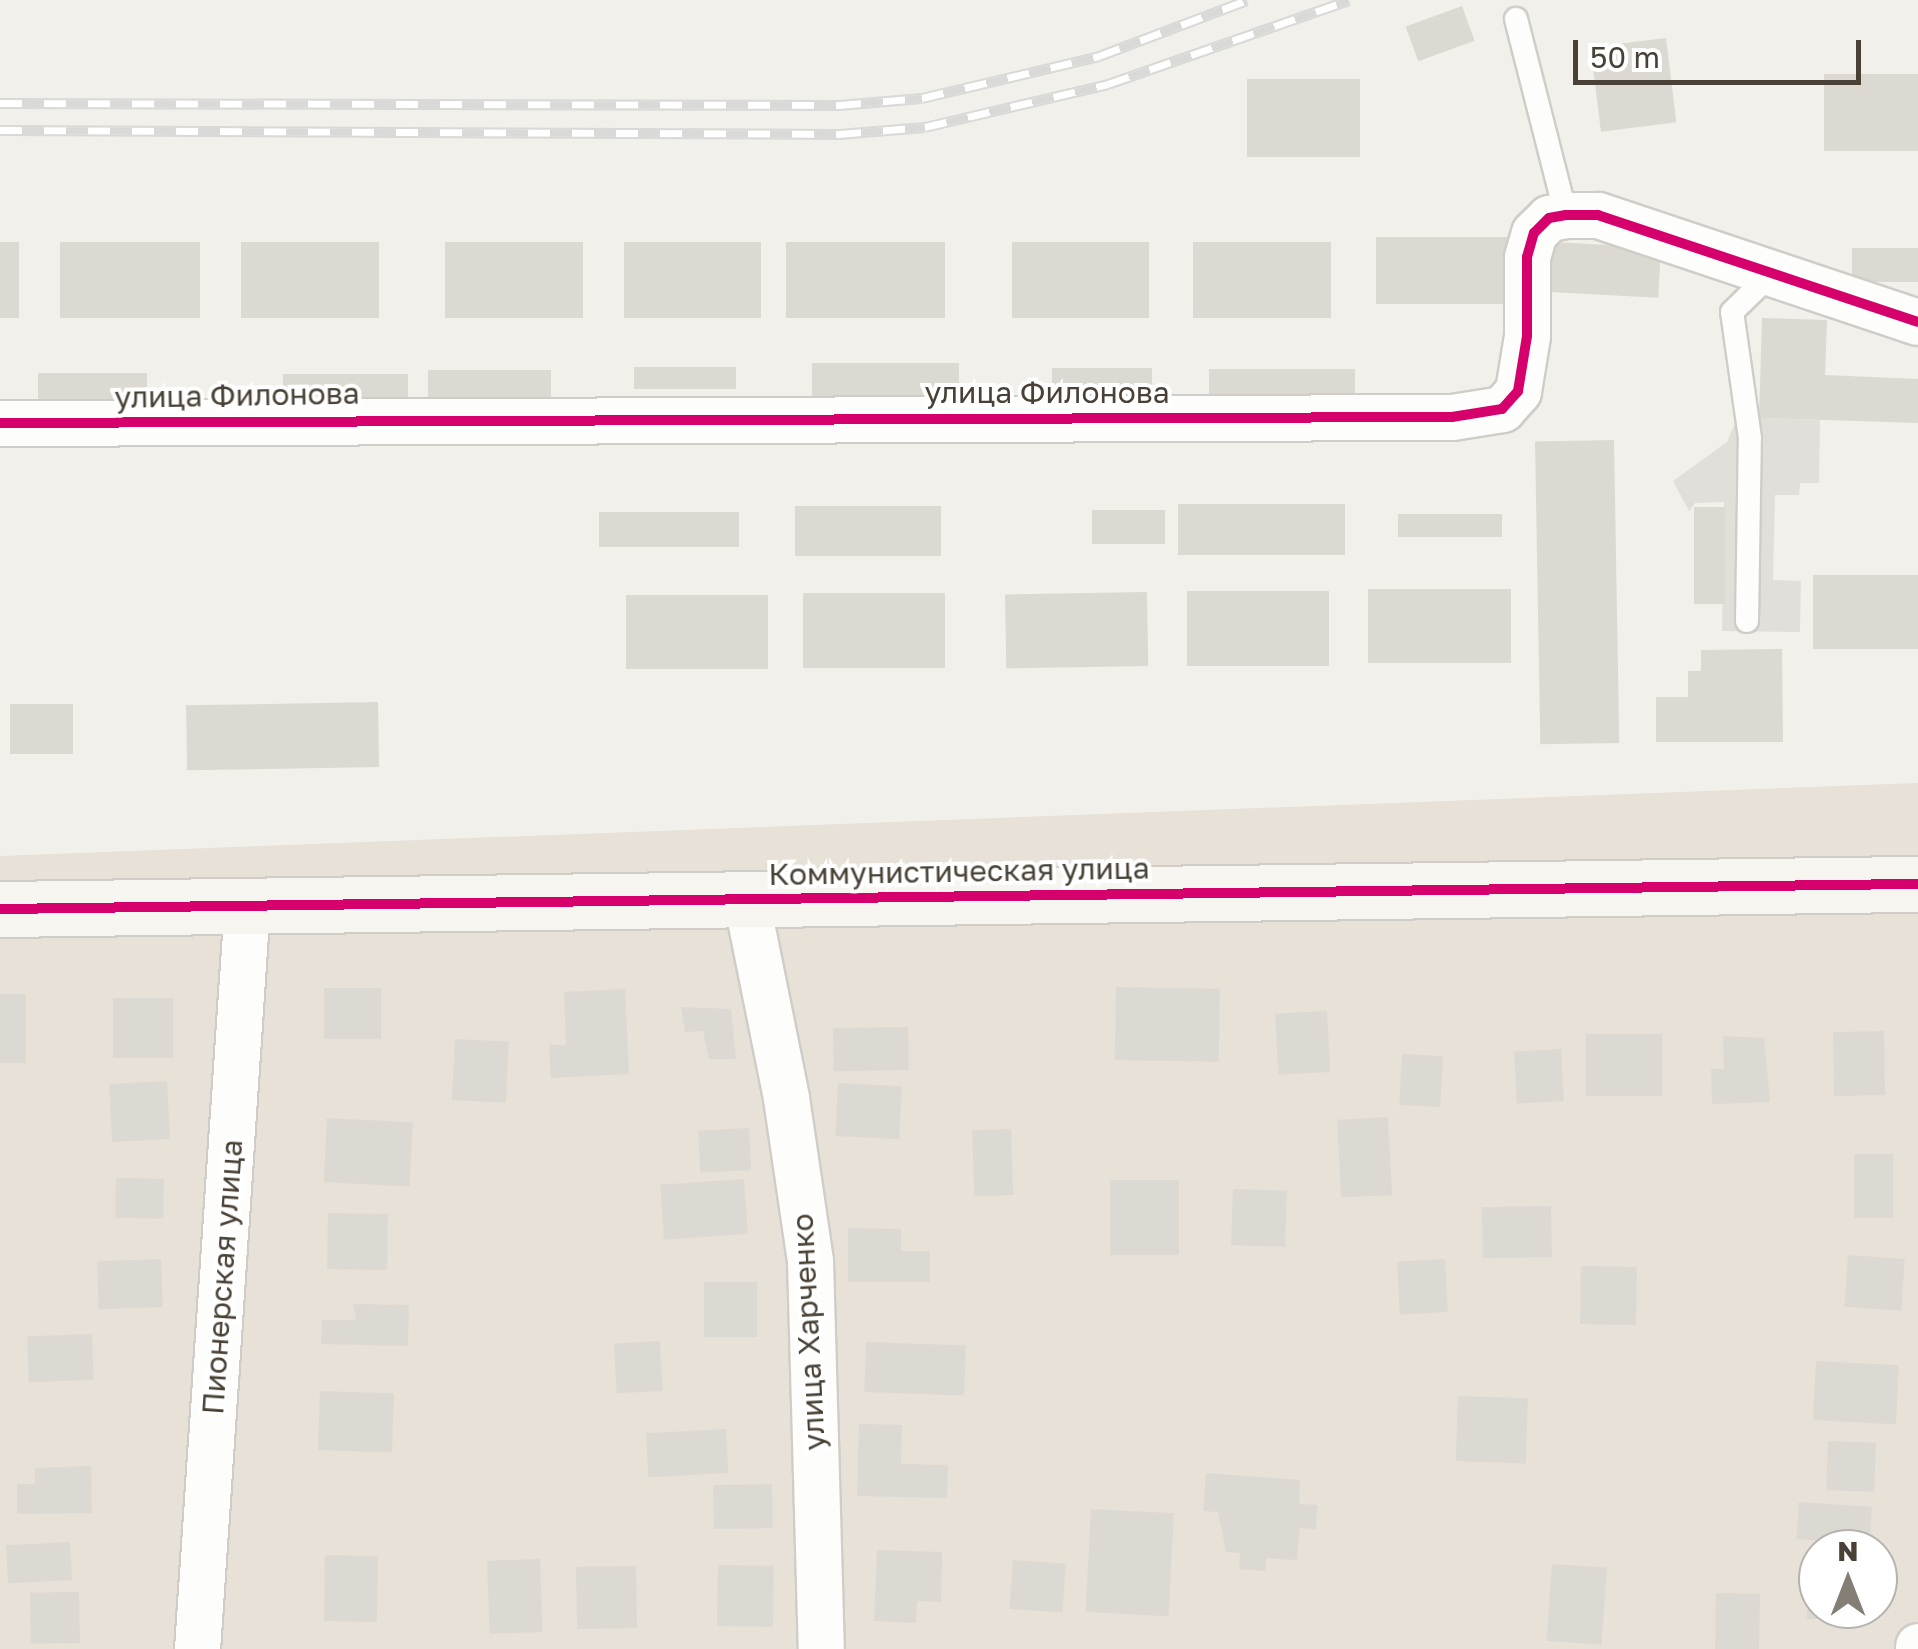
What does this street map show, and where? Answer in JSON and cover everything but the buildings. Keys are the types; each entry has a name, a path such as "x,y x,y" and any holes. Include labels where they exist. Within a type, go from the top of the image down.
{"street":[{"path":"1566,214 1598,214 1774,270 1918,322"},
{"name":"улица Филонова","path":"0,423 1452,417 1502,410 1518,392 1527,336 1527,257 1534,233 1566,214"},
{"name":"Коммунистическая улица","path":"0,909 1918,884"},
{"name":"улица Харченко","path":"746,899 786,1098 810,1260 821,1649"},
{"name":"Пионерская улица","path":"197,1649 247,906"}],"lane":[{"path":"1516,19 1566,214"},
{"path":"1747,621 1750,438 1732,312 1774,270"}],"shaded area":[{"path":"1759,418 1820,420 1819,483 1800,483 1799,495 1775,495 1773,580 1801,581 1800,632 1722,631 1724,502 1695,503 1689,511 1673,481 1727,442 1734,425"},
{"path":"1918,783 1918,1649 0,1649 0,856"}],"railway":[{"path":"0,103 839,105 922,98 1099,56 1247,0"},
{"path":"0,130 839,134 925,127 1108,84 1349,0"}],"cycle path":[{"path":"0,423 1452,417 1502,409 1518,391 1527,336 1527,257 1534,233 1549,218 1566,215 1598,215 1918,322"},
{"path":"0,909 1918,884"}]}
